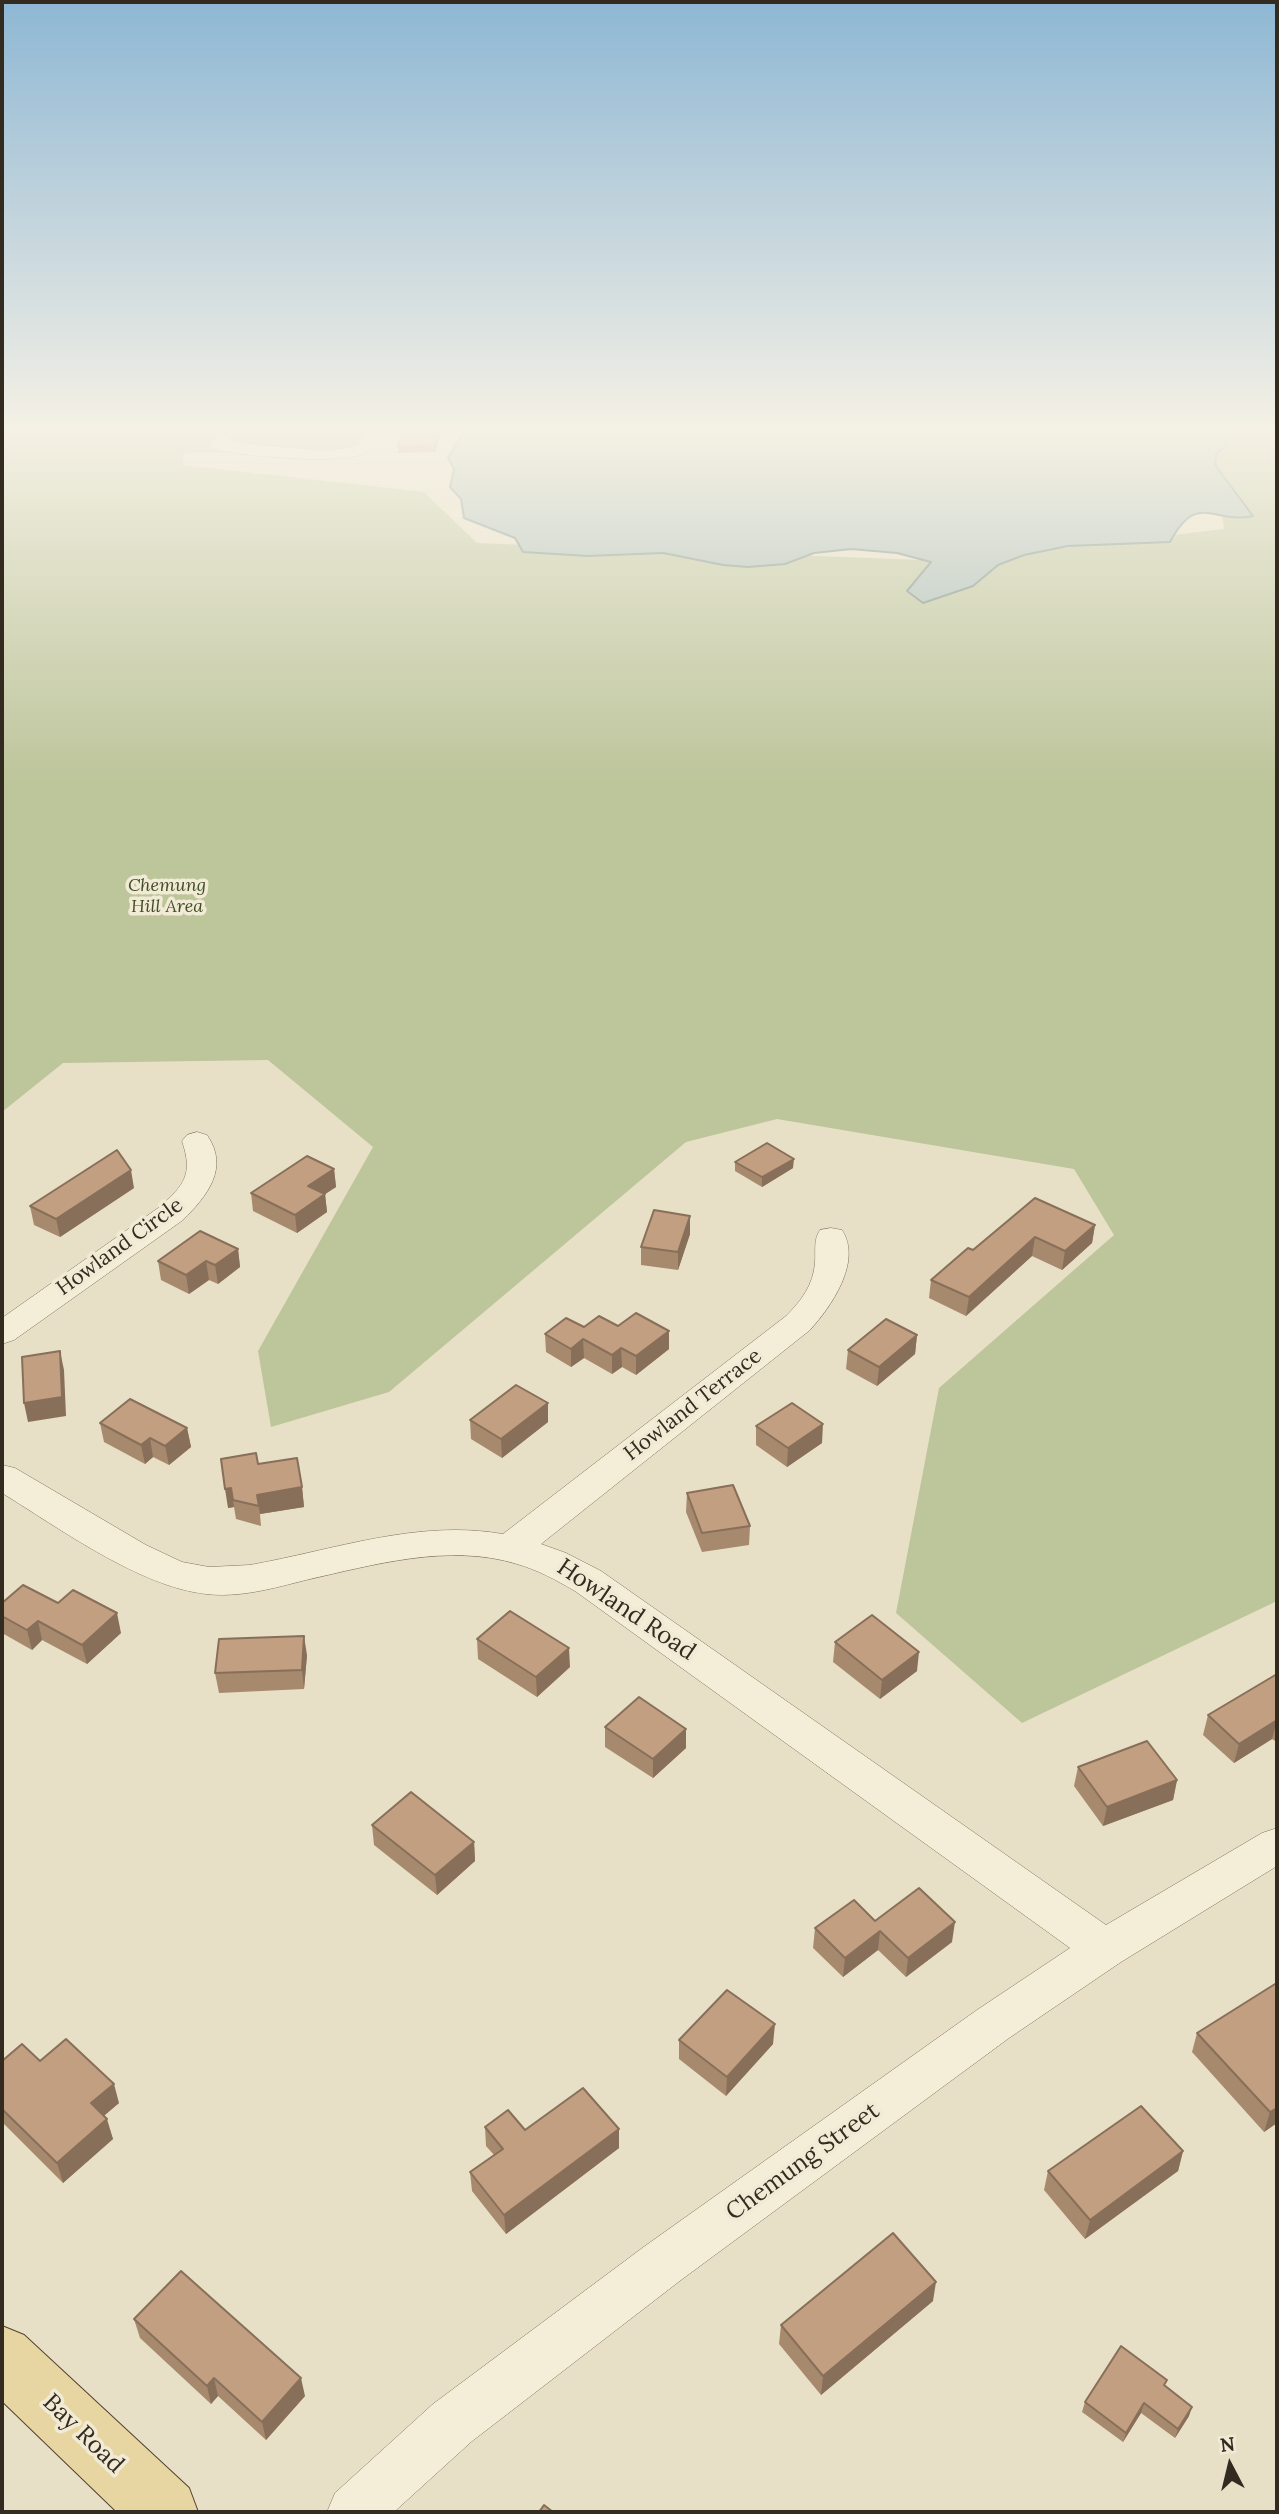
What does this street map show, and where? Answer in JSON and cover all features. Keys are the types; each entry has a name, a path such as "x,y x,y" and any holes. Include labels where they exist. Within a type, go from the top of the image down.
{"main road":[{"name":"Bay Road","path":"2,2357 165,2512"}],"street":[{"name":"Howland Circle","path":"2,1333 172,1213 192,1194 202,1176 204,1158 197,1141"},
{"name":"Howland Terrace","path":"512,1547 798,1323 824,1292 831,1275 831,1237"},
{"name":"Howland Road","path":"2,1478 144,1560 170,1572 196,1579 224,1582 255,1578 407,1546 478,1543 540,1554 563,1564 589,1581 1105,1949"},
{"name":"Chemung Street","path":"354,2512 452,2423 663,2263 993,2024 1105,1949 1277,1845"}],"green space":[{"name":"Chemung Hill Area","path":"2,547 591,547 950,561 1067,547 1277,547 1277,1601 1022,1723 896,1613 939,1388 1114,1235 1074,1169 777,1119 686,1142 389,1392 271,1427 258,1351 373,1147 268,1060 63,1063 2,1112"}],"water":[{"path":"520,547 1062,547 1024,555 998,565 973,586 923,603 907,591 931,562 897,553 851,549 814,553 785,564 748,567 663,553 588,556 523,552"}],"building":[{"path":"767,1143 794,1159 762,1177 735,1162"},
{"path":"117,1150 131,1170 56,1219 30,1206"},
{"path":"307,1156 334,1169 308,1186 325,1194 295,1215 251,1193"},
{"path":"1035,1198 1095,1225 1065,1251 1035,1237 969,1297 931,1280 968,1248 973,1250"},
{"path":"654,1210 690,1216 678,1252 641,1247"},
{"path":"200,1231 238,1249 215,1265 206,1261 186,1275 158,1261"},
{"path":"636,1313 669,1331 636,1356 621,1348 612,1355 583,1339 571,1349 545,1334 566,1318 584,1327 599,1316 618,1326"},
{"path":"886,1319 917,1335 879,1367 848,1350"},
{"path":"60,1351 62,1397 24,1403 22,1357"},
{"path":"516,1385 548,1403 501,1439 470,1420"},
{"path":"130,1399 187,1428 165,1446 150,1438 141,1445 100,1423"},
{"path":"792,1403 823,1424 788,1448 756,1426"},
{"path":"256,1453 258,1464 297,1458 302,1487 257,1495 259,1506 233,1500 231,1488 225,1489 221,1459"},
{"path":"733,1485 750,1526 702,1533 687,1493"},
{"path":"23,1585 58,1603 73,1590 117,1613 82,1645 38,1621 27,1630 2,1616 2,1603"},
{"path":"510,1611 569,1648 536,1677 477,1639"},
{"path":"872,1615 919,1652 882,1680 835,1642"},
{"path":"304,1636 302,1670 215,1673 219,1639"},
{"path":"1277,1674 1277,1720 1239,1744 1208,1715"},
{"path":"639,1697 686,1729 653,1759 605,1727"},
{"path":"1147,1741 1177,1780 1107,1807 1078,1767"},
{"path":"411,1792 474,1842 435,1875 372,1825"},
{"path":"919,1888 955,1922 908,1958 880,1931 845,1958 815,1928 854,1900 875,1921"},
{"path":"1275,1984 1277,2108 1270,2112 1197,2033"},
{"path":"727,1990 775,2024 727,2077 679,2040"},
{"path":"66,2039 114,2084 91,2103 107,2119 57,2163 2,2109 2,2061 22,2044 40,2061"},
{"path":"583,2088 619,2129 504,2215 470,2172 503,2149 485,2127 508,2110 525,2130"},
{"path":"1141,2106 1183,2151 1090,2220 1048,2171"},
{"path":"893,2233 936,2282 823,2376 781,2325"},
{"path":"181,2271 301,2378 262,2422 214,2378 207,2386 134,2319"},
{"path":"1121,2346 1167,2380 1164,2385 1192,2407 1178,2429 1144,2403 1126,2433 1085,2402"},
{"path":"544,2505 553,2512 539,2512"}]}
